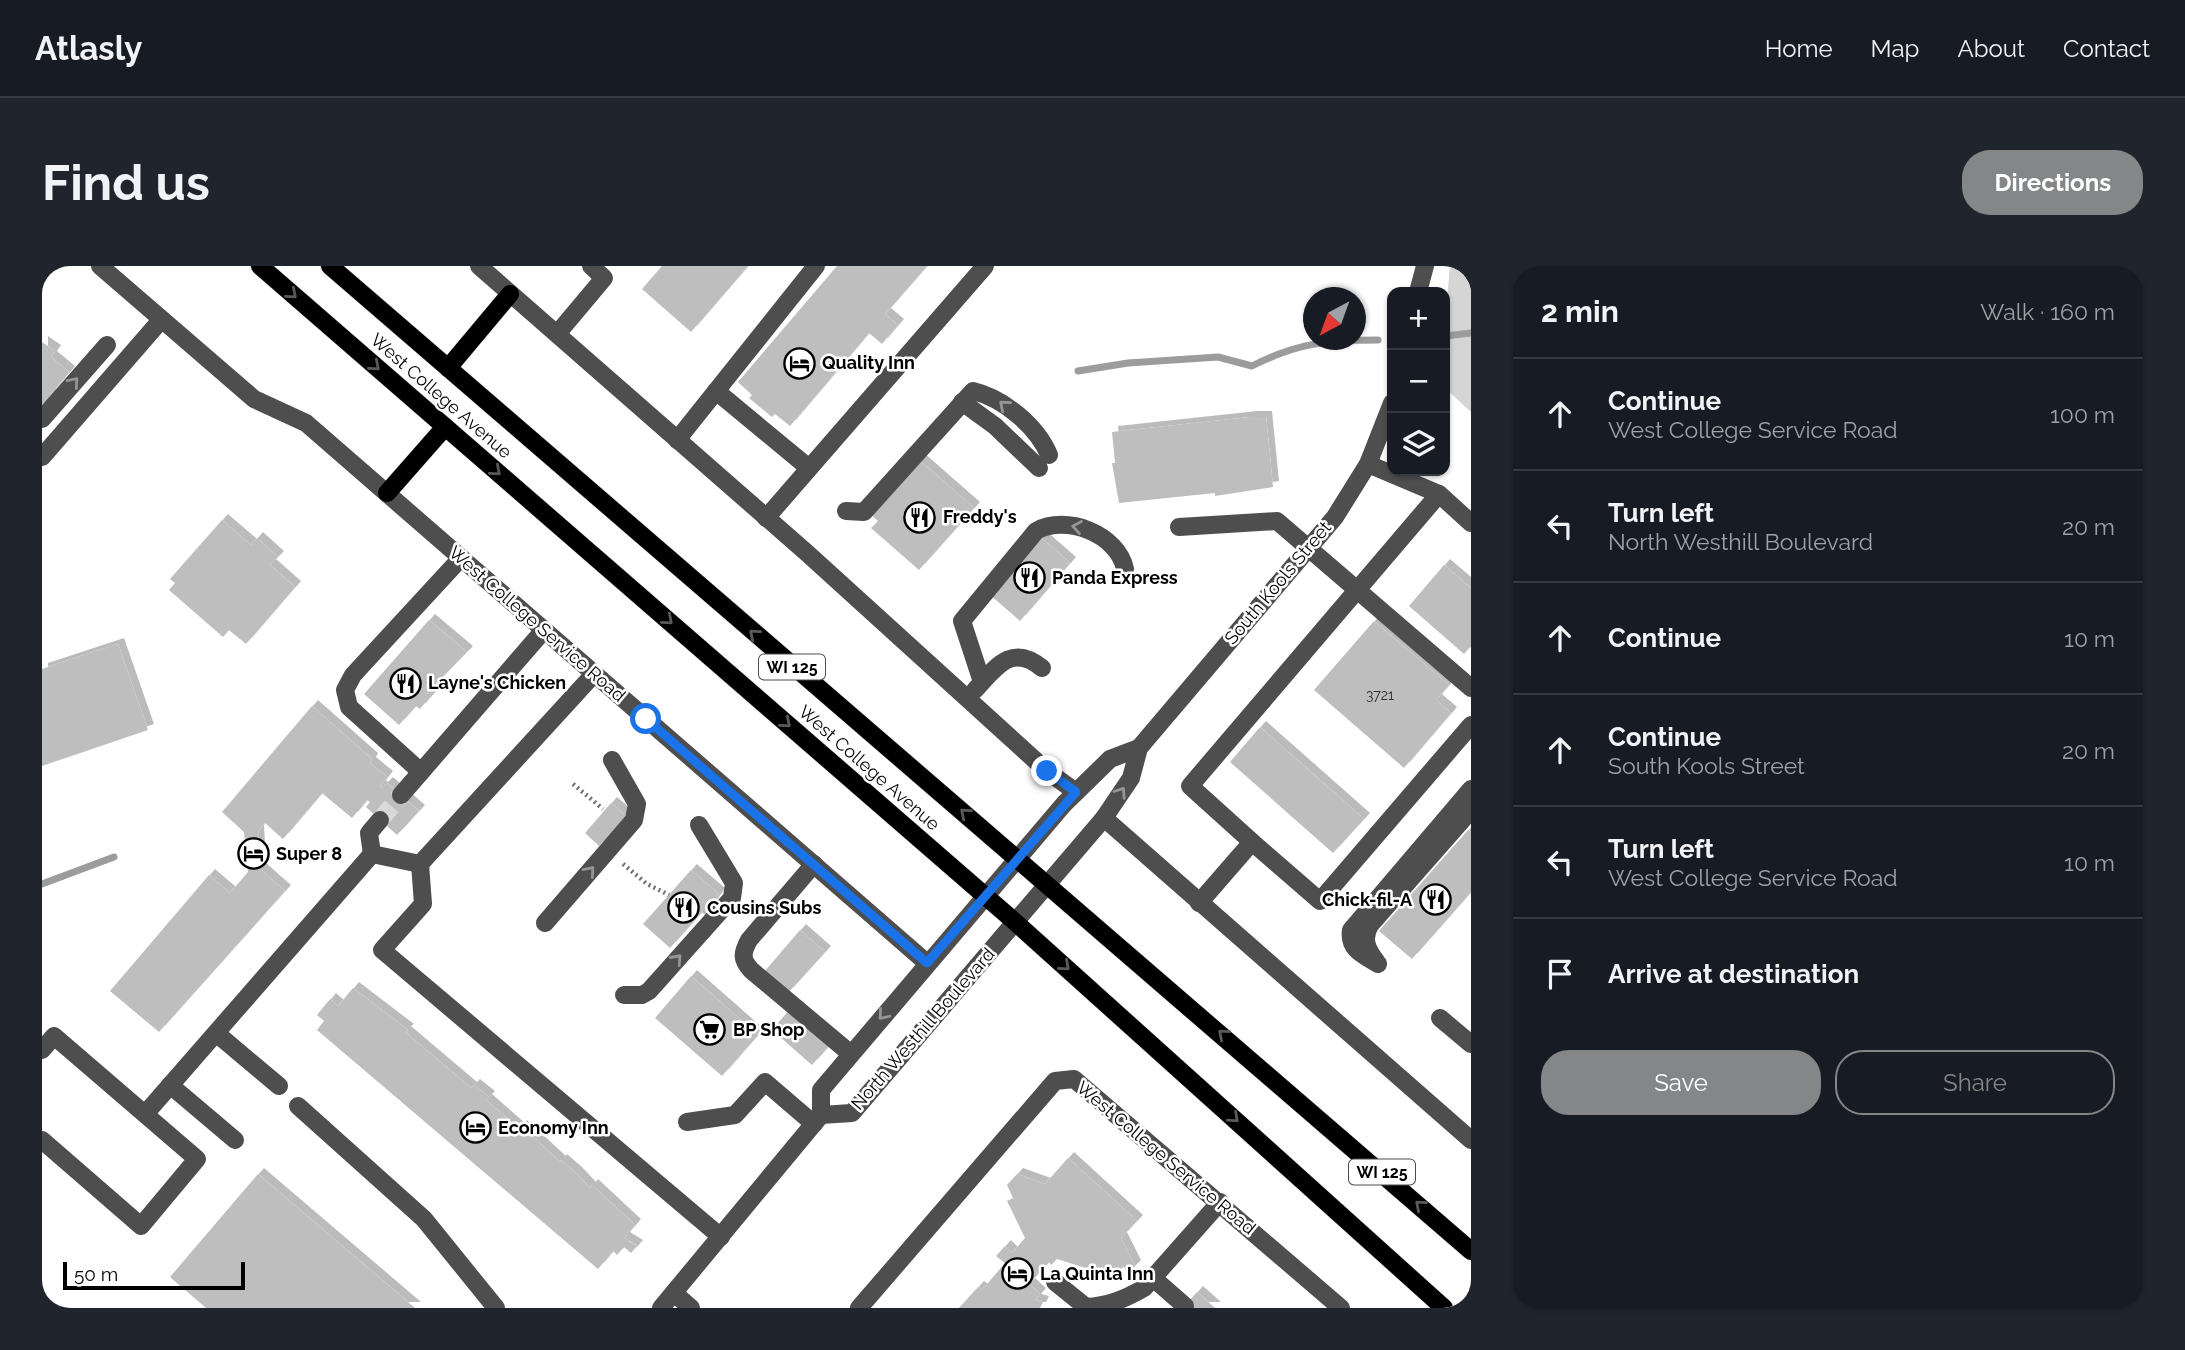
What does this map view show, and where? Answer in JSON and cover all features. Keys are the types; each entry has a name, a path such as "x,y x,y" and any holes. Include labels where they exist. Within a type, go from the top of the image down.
{"main road":[{"name":"West College Avenue","path":"260,266 1014,921 1444,1308"},
{"name":"West College Avenue","path":"330,266 1471,1251"},
{"path":"448,368 510,294"},
{"path":"387,493 445,427"}],"street":[{"name":"West College Service Road","path":"100,266 254,399 306,424 927,963"},
{"path":"478,266 766,518 1047,771 1076,792"},
{"path":"557,334 604,278 591,266"},
{"path":"677,440 816,266"},
{"path":"766,518 985,266"},
{"path":"1419,287 1425,266"},
{"path":"42,457 162,320"},
{"path":"42,419 107,345"},
{"path":"716,391 809,468"},
{"path":"845,511 864,512 962,401 1044,461"},
{"name":"South Kools Street","path":"1047,883 1104,818 1131,778 1139,748 1310,547 1368,464 1388,413"},
{"path":"1368,464 1439,494 1471,523"},
{"path":"1439,494 1190,786 1320,901 1471,725"},
{"path":"1179,527 1277,521 1471,688"},
{"path":"982,682 963,627 964,616 1035,531 1049,526 1083,526 1123,557 1125,569"},
{"path":"421,772 349,707 345,690 352,675 461,558"},
{"path":"401,795 544,630"},
{"path":"968,698 1006,660 1015,656 1030,659 1042,668"},
{"path":"594,674 420,864 423,904 382,950 721,1237"},
{"name":"South Kools Street","path":"984,896 1076,792 1110,759 1139,748"},
{"path":"545,923 634,820 636,804 612,760"},
{"path":"1471,789 1351,930 1350,937 1355,949 1378,964 1365,943 1365,933 1471,810"},
{"path":"1104,818 1471,1140"},
{"path":"146,1113 372,854 369,833 380,820"},
{"path":"624,995 642,995 649,991 732,898 734,883 699,825"},
{"path":"1199,903 1252,842"},
{"path":"372,854 420,864"},
{"path":"814,864 749,940 742,953 744,962 751,970 851,1054"},
{"name":"North Westhill Boulevard","path":"817,1120 852,1114 1047,883"},
{"name":"North Westhill Boulevard","path":"661,1308 817,1120 821,1090 984,896"},
{"path":"1440,1018 1471,1044"},
{"path":"216,1033 279,1086"},
{"path":"42,1050 54,1036 197,1159 141,1226 42,1140"},
{"name":"West College Service Road","path":"859,1308 1055,1082 1065,1078 1074,1079 1341,1308"},
{"path":"687,1122 735,1115 765,1082 817,1120"},
{"path":"170,1085 235,1140"},
{"path":"298,1106 424,1219 496,1308"},
{"path":"1055,1282 1086,1307 1105,1306 1129,1296 1153,1278 1220,1202"},
{"path":"1153,1278 1185,1306"},
{"path":"674,1293 691,1308"}],"path":[{"path":"573,784 603,809"},
{"path":"620,861 647,884 669,895"}],"shaded area":[{"path":"1450,266 1471,266 1471,412 1450,393"}],"building":[{"path":"662,266 748,266 691,332 642,289"},
{"name":"Quality Inn","path":"837,266 927,266 885,314 898,325 882,344 869,333 790,426 775,414 772,417 749,398 752,395 738,382"},
{"path":"42,342 55,351 51,357 69,372 50,395 53,399 42,406"},
{"path":"1266,417 1273,487 1215,496 1215,493 1119,503 1112,463 1115,463 1112,432"},
{"name":"Freddy's","path":"917,458 974,508 919,570 871,528 878,521 869,513"},
{"path":"222,520 251,545 257,538 278,557 270,565 295,587 246,644 229,630 223,637 169,590 175,583 170,579"},
{"name":"Panda Express","path":"1038,535 1070,563 1020,621 988,593"},
{"path":"1444,565 1471,588 1471,646 1464,654 1409,606"},
{"name":"Layne's Chicken","path":"429,620 467,652 427,693 431,696 420,709 416,706 399,725 364,694"},
{"path":"1374,621 1449,685 1436,700 1451,713 1404,768 1314,690"},
{"path":"118,644 148,730 42,766 42,669"},
{"name":"Super 8","path":"312,706 372,759 370,763 387,777 380,786 382,788 387,783 419,811 397,835 366,807 370,802 367,800 352,818 322,793 283,839 265,823 258,831 260,869 285,891 159,1032 110,991 209,875 230,893 248,872 244,832 222,812"},
{"path":"1260,727 1364,819 1333,853 1230,762"},
{"path":"611,803 626,816 599,846 585,833"},
{"name":"Chick-fil-A","path":"1468,830 1471,832 1471,892 1412,959 1379,931"},
{"name":"Cousins Subs","path":"691,870 719,894 705,915 702,912 670,948 643,924"},
{"path":"800,930 825,952 788,993 764,972"},
{"name":"BP Shop","path":"691,976 758,1035 722,1076 655,1018"},
{"name":"Economy Inn","path":"353,988 408,1030 405,1032 471,1088 474,1085 489,1097 486,1100 519,1129 521,1126 635,1225 624,1238 637,1246 631,1253 624,1247 617,1255 613,1251 598,1269 317,1030 324,1021 317,1015 330,999 338,1006"},
{"path":"790,1009 830,1045 812,1065 772,1030"},
{"path":"1068,1158 1137,1221 1121,1238 1135,1266 1128,1273 1123,1266 1114,1277 1057,1259 1051,1265 1049,1262 1029,1284 1040,1294 1035,1300 1043,1302 1040,1308 959,1308 978,1287 982,1290 1005,1263 996,1256 1005,1246 1012,1253 1025,1238 1007,1201 1013,1198 1007,1185 1017,1174 1045,1184"},
{"path":"258,1174 415,1308 206,1308 170,1277"},
{"name":"La Quinta Inn","path":"1197,1292 1215,1308 1183,1308"}],"waterway":[{"path":"1450,335 1471,333"},
{"path":"1078,371 1128,363 1218,357 1252,366 1283,352 1313,344 1378,340"},
{"path":"42,884 114,857"}],"tunnel":[{"path":"380,820 401,795"}],"place":[{"name":"Quality Inn","path":"799,363"},
{"name":"Freddy's","path":"920,517"},
{"name":"Panda Express","path":"1029,578"},
{"name":"Layne's Chicken","path":"405,683"},
{"name":"Super 8","path":"253,854"},
{"name":"Chick-fil-A","path":"1435,900"},
{"name":"Cousins Subs","path":"684,908"},
{"name":"BP Shop","path":"710,1030"},
{"name":"Economy Inn","path":"475,1128"},
{"name":"La Quinta Inn","path":"1017,1274"}],"route":[{"path":"646,719 927,963 1076,792 1047,771"}]}
